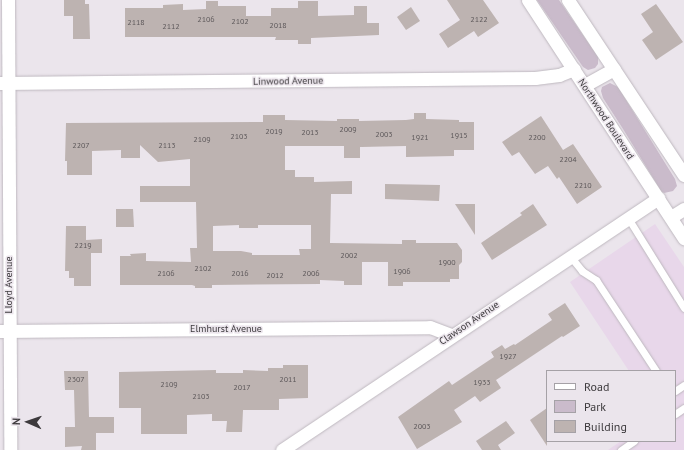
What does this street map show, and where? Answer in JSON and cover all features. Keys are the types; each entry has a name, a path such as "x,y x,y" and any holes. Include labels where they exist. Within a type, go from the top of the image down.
{"street":[{"name":"Lloyd Avenue","path":"8,0 4,83 5,331 10,450"},
{"name":"Northwood Boulevard","path":"528,0 684,238"},
{"path":"568,0 684,175"},
{"name":"Linwood Avenue","path":"4,83 535,78 559,75 574,69"},
{"path":"585,86 614,69"},
{"name":"Clawson Avenue","path":"282,450 412,364 451,335 658,198"},
{"path":"671,217 684,209"},
{"name":"Elmhurst Avenue","path":"5,331 430,327 451,335"}],"lane":[{"path":"628,218 684,308"},
{"path":"570,256 582,271 596,280 655,370"},
{"path":"621,450 633,442"}],"shaded area":[{"path":"655,224 684,267 684,450 608,450 620,442 676,442 676,370 628,370 570,282"}],"green space":[{"path":"537,0 559,0 598,57 598,64 595,68 588,70 583,67"},
{"path":"610,83 618,87 675,179 677,186 673,191 664,193 661,191 603,98 601,91 602,87"}],"building":[{"path":"64,0 85,0 85,4 89,4 90,39 73,39 73,16 64,16"},
{"path":"447,0 483,0 499,23 478,37 474,31 448,48 439,34 460,20"},
{"path":"206,1 218,1 218,6 246,6 246,16 271,16 271,8 298,8 298,1 318,1 318,16 354,15 354,6 367,6 367,23 379,23 379,35 311,38 311,44 298,44 298,40 275,40 276,37 125,37 125,8 163,8 163,5 183,4 183,10 206,9"},
{"path":"656,4 683,42 656,60 642,40 653,32 641,14"},
{"path":"411,7 420,21 406,30 397,17"},
{"path":"414,113 426,113 426,119 474,122 474,150 454,150 454,156 406,157 406,146 360,147 360,158 344,158 344,146 285,146 285,170 295,170 295,177 314,177 314,182 352,181 352,194 331,194 330,243 402,244 402,240 416,240 416,243 457,243 462,250 462,262 459,265 459,279 450,279 450,282 403,282 403,286 388,286 388,262 362,262 362,285 344,285 344,281 320,280 320,284 212,285 212,288 195,288 195,286 192,285 120,285 120,256 131,256 130,254 146,253 146,261 191,262 190,248 197,248 196,202 140,202 140,186 190,186 190,159 158,162 140,145 140,158 121,158 121,150 92,151 92,175 67,175 67,161 65,161 66,123 263,122 263,115 285,115 285,120 337,121 337,119 359,119 359,121 414,119","holes":["239,225 239,228 258,228 258,225 311,225 311,249 299,249 300,255 252,255 252,253 241,251 213,251 213,226"]},
{"path":"541,116 563,150 573,144 602,187 577,204 559,177 557,179 548,166 535,174 519,152 512,156 502,142"},
{"path":"385,184 440,185 439,201 385,199"},
{"path":"455,204 475,204 475,235"},
{"path":"533,204 547,225 492,260 481,243 522,215 520,213"},
{"path":"116,209 133,209 134,227 116,227"},
{"path":"66,226 86,226 86,240 102,239 102,253 91,253 91,286 74,286 74,278 69,278 69,271 65,271"},
{"path":"565,303 580,326 563,337 562,336 496,380 501,388 480,402 475,396 454,410 462,422 417,449 398,417 449,381 452,385 494,357 491,352 502,345 505,349 514,344 515,345 552,320 548,314"},
{"path":"283,365 308,365 308,398 279,399 279,410 243,410 242,432 226,432 227,421 212,421 212,414 187,415 187,434 141,434 141,408 119,408 119,372 216,370 216,373 243,373 243,370 268,371 268,368 283,368"},
{"path":"64,371 88,371 89,417 114,417 114,433 96,433 96,450 81,450 82,446 65,447 65,427 75,427 74,390 65,390"},
{"path":"546,409 547,446 530,420"},
{"path":"506,421 515,433 498,445 501,450 482,450 476,441"}]}
